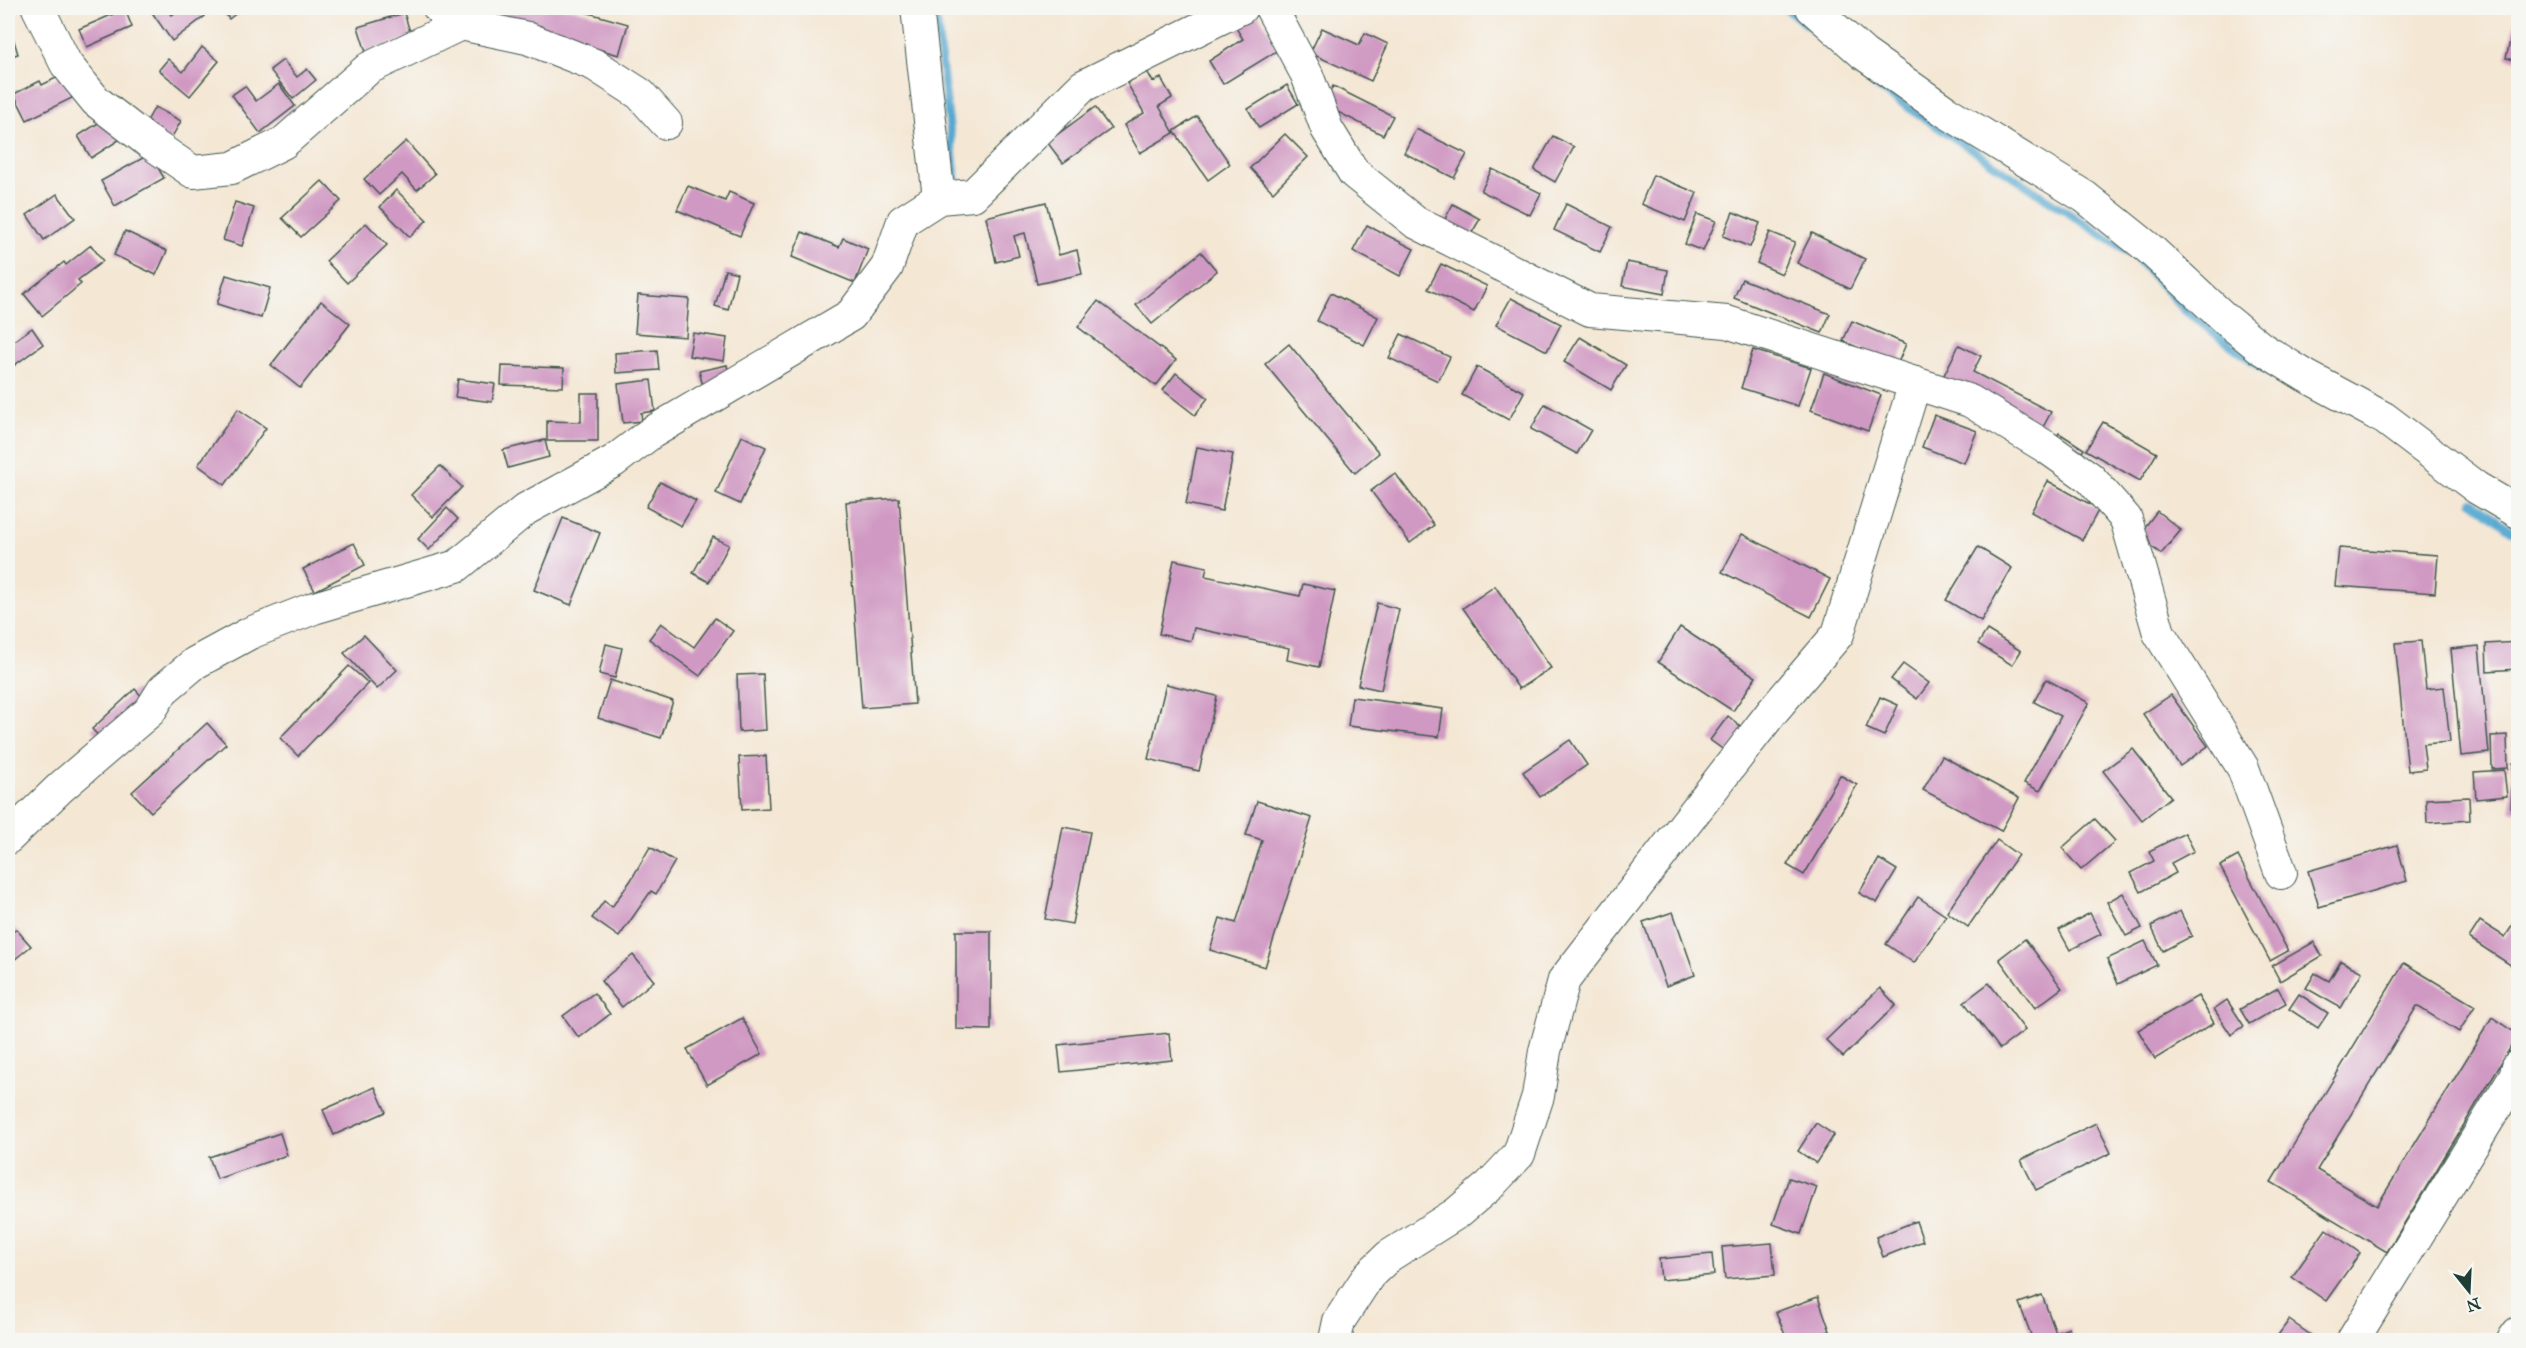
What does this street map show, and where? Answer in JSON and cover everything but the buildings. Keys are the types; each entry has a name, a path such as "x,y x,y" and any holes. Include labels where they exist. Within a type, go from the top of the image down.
{"street":[{"path":"38,8 66,64 96,101 146,140 193,172 232,168 283,143 369,68 450,16 527,38 595,65 640,94 666,123"},
{"path":"917,8 939,198"},
{"path":"8,838 61,787 150,711 162,690 195,663 250,633 314,608 457,566 526,509 614,461 651,433 851,315 887,267 903,221 939,198 973,195 1083,86 1241,8"},
{"path":"1271,8 1307,75 1327,129 1354,172 1415,222 1590,310 1727,322 1970,401 2046,447 2090,478 2126,519 2159,633 2243,768 2281,873"},
{"path":"1812,8 1864,54 1945,111 2085,197 2151,250 2224,318 2261,348 2306,376 2384,418 2477,488 2518,512"},
{"path":"1335,1341 1339,1321 1369,1275 1389,1256 1457,1213 1490,1185 1519,1154 1538,1096 1545,1051 1564,980 1773,712 1838,634 1915,383"},
{"path":"2354,1341 2516,1076 2518,1066"},
{"path":"2513,1341 2518,1333"}],"waterway":[{"path":"935,8 956,179"},
{"path":"1785,8 1814,30"},
{"path":"1837,51 1875,86 2135,257 2185,311 2260,367 2279,377"},
{"path":"2473,502 2518,535"}]}
